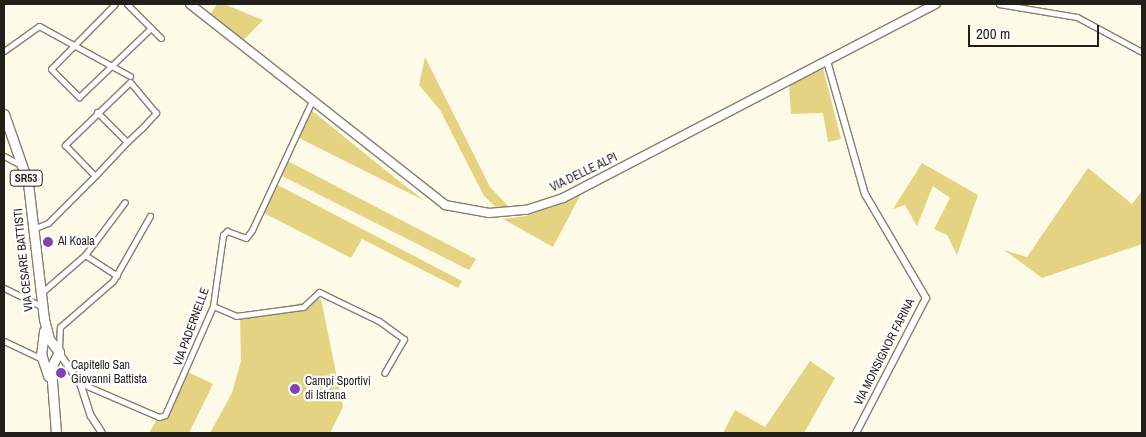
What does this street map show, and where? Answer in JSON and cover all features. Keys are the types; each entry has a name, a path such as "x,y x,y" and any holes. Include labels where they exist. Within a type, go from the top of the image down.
{"main road":[{"name":"VIA DELLE ALPI","path":"190,4 311,103 445,205 475,214 507,213 564,198 934,4"},
{"name":"VIA CESARE BATTISTI","path":"4,114 23,166 33,229 41,306 44,319 57,347 54,362 53,403 56,433"},
{"name":"VIA CESARE BATTISTI","path":"44,319 43,360 53,403"},
{"path":"43,347 57,347"},
{"path":"43,360 54,362"}],"street":[{"path":"115,4 51,68 79,97 151,28"},
{"path":"127,4 161,38"},
{"path":"1000,4 1085,20 1142,52"},
{"path":"4,51 37,26 130,76"},
{"name":"VIA MONSIGNOR FARINA","path":"827,61 865,194 926,298 856,433"},
{"path":"33,229 48,223 95,176 128,142 156,111 131,82 97,112 65,145 95,176"},
{"name":"VIA PADERNELLE","path":"78,381 159,417 165,415 213,306 223,235 226,231 246,238 252,230 311,103"},
{"path":"97,112 128,142"},
{"path":"4,156 23,166"},
{"path":"40,294 85,255 125,202"},
{"path":"101,433 78,381 57,347 62,325 117,276 150,216"},
{"path":"85,255 117,276"},
{"path":"4,288 41,306"},
{"path":"213,306 236,316 303,308 319,292 379,321 404,340 384,373"},
{"path":"4,341 43,360"},
{"path":"28,352 43,347"},
{"path":"54,362 78,381"}],"shaded area":[{"path":"217,4 224,4 263,20 241,43 210,15"},
{"path":"425,57 490,187 510,208 501,212 484,196 440,110 419,85"},
{"path":"823,68 841,139 828,142 823,113 791,114 789,85"},
{"path":"310,109 395,178 425,201 295,136"},
{"path":"284,159 476,259 469,270 278,174"},
{"path":"922,163 978,195 957,255 947,235 934,229 950,198 933,186 917,226 905,205 893,209"},
{"path":"1088,168 1132,204 1142,191 1142,244 1042,278 1004,250 1027,257"},
{"path":"274,183 462,281 458,288 362,239 351,258 262,212"},
{"path":"583,190 553,247 503,219 526,216"},
{"path":"321,299 343,407 330,433 210,433 232,393 241,361 240,315"},
{"path":"810,361 835,378 804,433 723,433 735,410 765,427"},
{"path":"188,372 213,384 189,433 149,433 156,421 165,418"}],"place":[{"name":"Al Koala","path":"48,242"},
{"name":"Capitello San Giovanni Battista","path":"61,373"},
{"name":"Campi Sportivi di Istrana","path":"295,389"}]}
